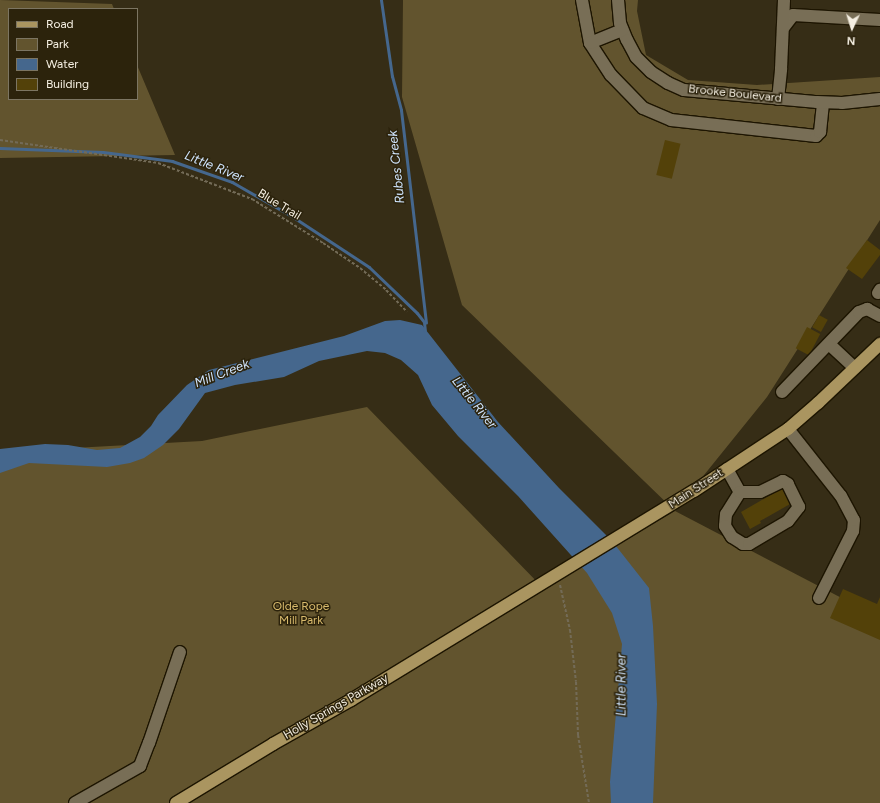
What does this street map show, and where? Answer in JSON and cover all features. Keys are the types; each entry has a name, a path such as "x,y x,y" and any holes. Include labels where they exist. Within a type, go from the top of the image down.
{"main road":[{"name":"Main Street","path":"495,611 668,508 788,429 880,344"},
{"name":"Holly Springs Parkway","path":"176,803 273,744 351,700 495,611"}],"street":[{"path":"582,0 590,44 612,75 642,108 670,120 816,136 820,132 823,103"},
{"name":"Brooke Boulevard","path":"618,0 620,22 636,57 651,72 668,83 684,90 823,103 842,103 880,99"},
{"path":"778,99 784,27 784,0"},
{"path":"784,27 793,16 880,20"},
{"path":"590,44 623,30"},
{"path":"782,392 859,312 867,309 880,316"},
{"path":"829,344 855,368"},
{"path":"788,429 841,496 854,520 853,531 819,598"},
{"path":"727,469 740,492"},
{"path":"783,481 788,484 799,507 788,521 749,544 743,544 732,537 725,526 726,514 740,492 760,492 783,481"},
{"path":"75,803 140,766 180,652"}],"path":[{"name":"Blue Trail","path":"0,140 158,163 252,199 360,268 386,290 407,312"},
{"path":"560,584 570,630 576,682 578,735 589,803"}],"green space":[{"path":"0,0 112,4 114,8 8,8 8,100 138,100 138,67 175,155 0,158"},
{"path":"403,0 638,0 637,11 646,55 688,80 757,85 880,77 880,220 767,397 675,511 462,305 402,97"},
{"name":"Olde Rope Mill Park","path":"367,407 543,588 675,511 880,618 880,803 0,803 0,452 202,441"}],"water":[{"name":"Mill Creek","path":"400,320 422,325 498,422 559,488 612,541 649,588 653,626 657,704 653,803 611,803 610,782 622,644 612,613 587,573 518,496 458,436 432,405 418,375 401,360 385,353 367,351 319,361 284,377 235,385 205,393 179,429 163,445 144,458 130,463 107,467 29,463 0,473 0,449 45,444 68,445 97,450 120,448 140,437 151,426 158,415 187,385 209,370 344,336 385,321"}],"building":[{"path":"665,140 681,144 672,179 656,175"},
{"path":"867,240 880,250 880,255 862,279 846,268"},
{"path":"819,315 828,320 821,332 812,327"},
{"path":"807,327 820,334 809,355 796,348"},
{"path":"783,488 792,503 760,521 761,523 750,529 741,512"},
{"path":"843,589 877,604 880,597 880,640 830,618"}],"waterway":[{"name":"Rubes Creek","path":"381,0 392,76 401,110 426,323"},
{"name":"Little River","path":"0,148 103,152 172,161 232,182 293,217 369,267 417,313 424,322 425,331"}]}
